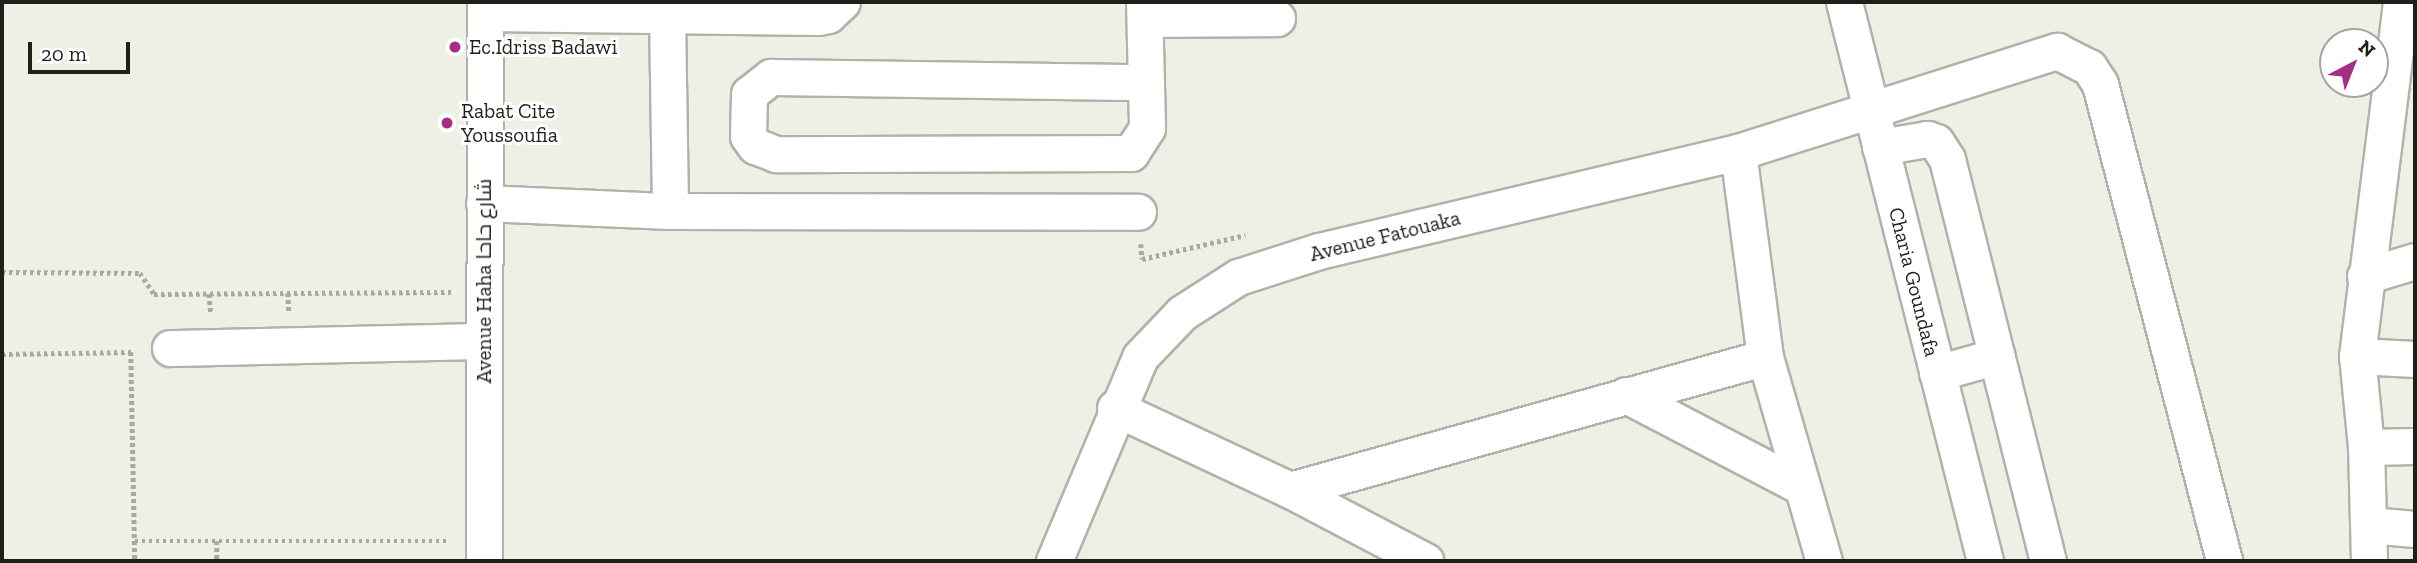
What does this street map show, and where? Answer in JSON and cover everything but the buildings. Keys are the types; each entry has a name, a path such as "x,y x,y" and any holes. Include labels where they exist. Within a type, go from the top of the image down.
{"street":[{"path":"485,7 599,8 667,15 818,17 828,15 842,2"},
{"name":"Charia Goundafa","path":"1844,2 1985,561"},
{"path":"2369,561 2366,447 2357,356 2401,2"},
{"name":"Avenue Haha شارع حاحا","path":"484,551 485,7"},
{"path":"1146,82 771,77 749,94 748,136 755,146 776,154 1117,156 1131,153 1146,135 1146,82 1145,10 1277,18"},
{"path":"667,15 670,211"},
{"name":"Avenue Fatouaka","path":"1054,561 1115,408 1140,357 1182,313 1238,277 1319,251 1738,152 1871,111 2039,53 2071,55 2088,67 2100,84 2224,561"},
{"path":"1880,146 1927,139 1942,149 2048,561"},
{"path":"1738,152 1765,358 1800,486 1824,561"},
{"path":"484,204 1140,228"},
{"path":"2365,276 2415,261"},
{"path":"170,348 483,341"},
{"path":"1937,373 1997,356"},
{"path":"2357,356 2415,359"},
{"path":"1290,490 1765,358"},
{"path":"1626,395 1800,486"},
{"path":"1115,408 1290,490 1425,561"},
{"path":"2366,447 2415,446"},
{"path":"2370,525 2415,529"}],"path":[{"path":"1140,228 1142,258"},
{"path":"2,272 140,273 155,294 483,291"},
{"path":"2,354 131,352 135,561"},
{"path":"135,541 217,541 484,551"},
{"path":"217,541 217,561"}],"place":[{"name":"Ec.Idriss Badawi","path":"455,47"},
{"name":"Rabat Cite Youssoufia","path":"447,123"}]}
